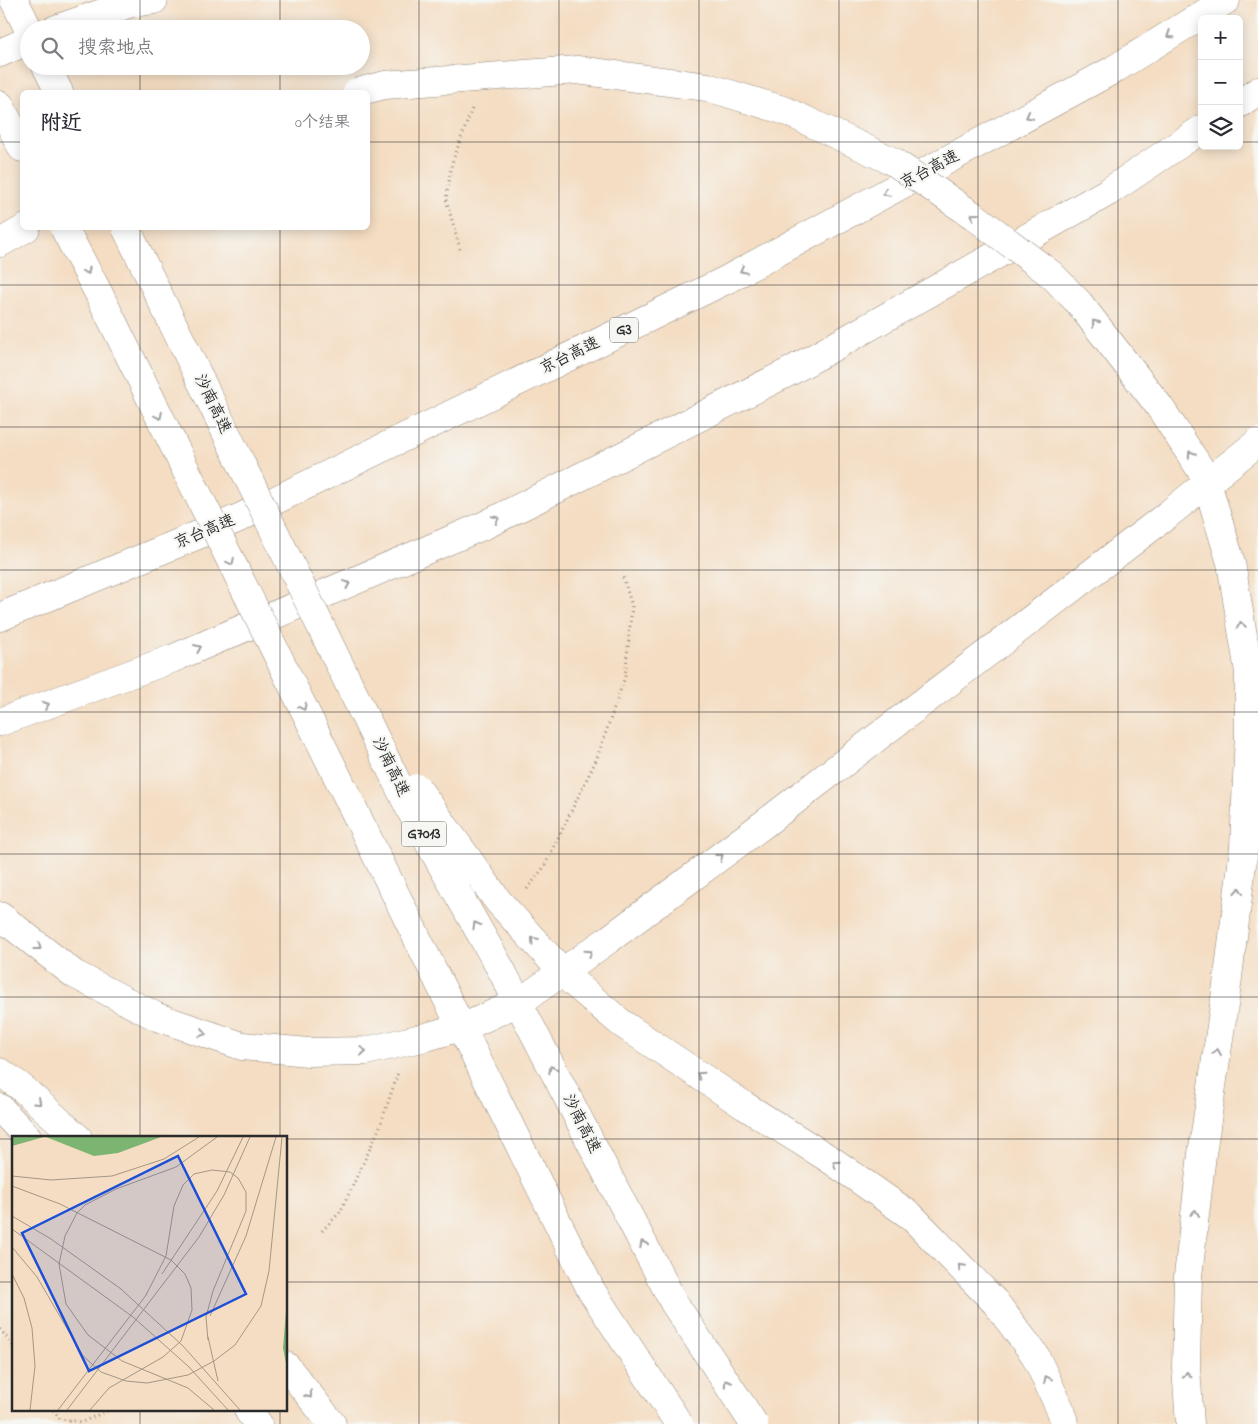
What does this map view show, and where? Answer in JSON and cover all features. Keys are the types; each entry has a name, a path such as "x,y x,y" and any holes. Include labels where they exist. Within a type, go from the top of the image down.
{"highway":[{"path":"14,0 24,20"},
{"path":"82,20 131,3 154,0"},
{"name":"京台高速","path":"0,617 239,518 726,280 1113,70 1226,0"},
{"path":"0,53 20,44"},
{"path":"365,90 386,85 577,70 707,87 786,111 894,162 974,216 1052,275 1079,303 1159,406 1205,476 1232,563 1249,672 1249,733 1244,848 1227,985 1202,1154 1188,1276 1186,1367 1190,1424"},
{"path":"50,75 58,90"},
{"path":"1243,101 1258,91"},
{"path":"0,105 20,144"},
{"path":"0,722 174,658 494,520 789,372 1108,192 1198,132"},
{"path":"0,243 23,230"},
{"path":"65,230 107,310 591,1290 679,1424"},
{"name":"沙南高速","path":"127,230 412,811 503,973 674,1303 754,1424"},
{"path":"0,916 74,974 157,1017 242,1046 308,1052 366,1051 471,1024 521,1001 608,940 764,824 1166,516 1258,442"},
{"path":"354,692 436,816 498,901 568,978 621,1023 745,1106 831,1160 911,1216 995,1302 1035,1355 1062,1413 1064,1424"},
{"path":"0,1072 21,1087 76,1136"},
{"path":"0,1108 26,1136"},
{"path":"288,1369 332,1424"},
{"path":"249,1412 258,1424"}],"path":[{"path":"460,249 446,199 452,163 473,105"},
{"path":"0,1329 12,1344"},
{"path":"55,1412 60,1419 82,1422 104,1412"}]}
